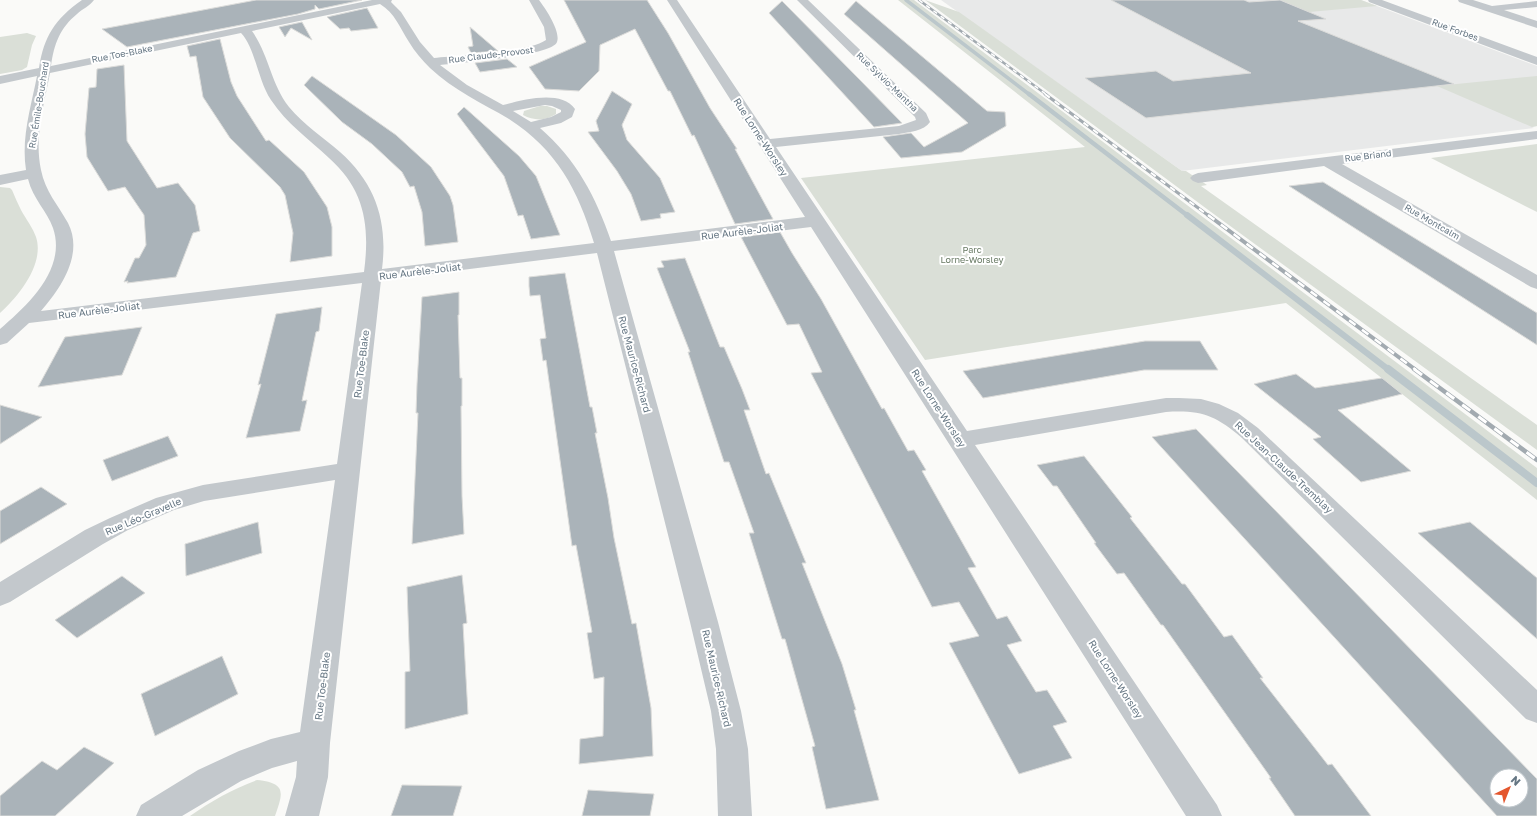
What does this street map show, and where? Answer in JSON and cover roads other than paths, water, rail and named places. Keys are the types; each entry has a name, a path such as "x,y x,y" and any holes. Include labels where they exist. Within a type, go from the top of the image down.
{"street":[{"name":"Rue Émile-Bouchard","path":"0,339 24,318 43,297 56,276 63,259 65,244 63,231 43,199 34,172 31,155 32,137 49,44 57,27 71,13 89,0"},
{"name":"Rue Claude-Provost","path":"431,62 530,50 548,45 551,41 551,34 542,12 534,0"},
{"name":"Rue Lorne-Worsley","path":"672,0 1205,816"},
{"name":"Rue Sylvio-Mantha","path":"765,144 898,130 913,127 923,122 923,119 918,112 802,0"},
{"name":"Rue Forbes","path":"1373,0 1537,61"},
{"path":"1462,0 1537,25"},
{"name":"Rue Toe-Blake","path":"0,80 384,1"},
{"name":"Rue Maurice-Richard","path":"384,1 401,18 415,43 431,62 456,83 529,127 556,153 578,180 594,213 704,622 724,704 732,749 735,816"},
{"path":"1488,9 1537,4"},
{"name":"Rue Toe-Blake","path":"243,29 250,35 266,78 280,104 302,128 349,168 366,194 373,213 376,234 372,277 314,744 312,777 302,816"},
{"path":"502,110 542,102 558,104 568,109 567,114 561,118 529,127"},
{"name":"Rue Briand","path":"1198,178 1537,135"},
{"name":"Rue Montcalm","path":"1327,162 1537,283"},
{"path":"0,180 34,172"},
{"name":"Rue Aurèle-Joliat","path":"24,318 816,222"},
{"name":"Rue Jean-Claude-Tremblay","path":"959,440 1166,405 1195,404 1218,410 1234,420 1250,433 1537,710"},
{"name":"Rue Léo-Gravelle","path":"0,595 94,537 119,524 165,504 203,493 348,470"},
{"path":"153,816 210,780 239,766 278,752 314,744"}],"waterway":[{"path":"906,0 1030,95"},
{"path":"1029,94 1188,216"},
{"path":"1187,215 1389,370"},
{"path":"1388,369 1537,483"}],"railway":[{"path":"919,0 1047,95"},
{"path":"1045,94 1209,216"},
{"path":"1208,215 1416,370"},
{"path":"1414,369 1537,460"}],"park label":[{"name":"Parc Lorne-Worsley","path":"972,256"}]}
